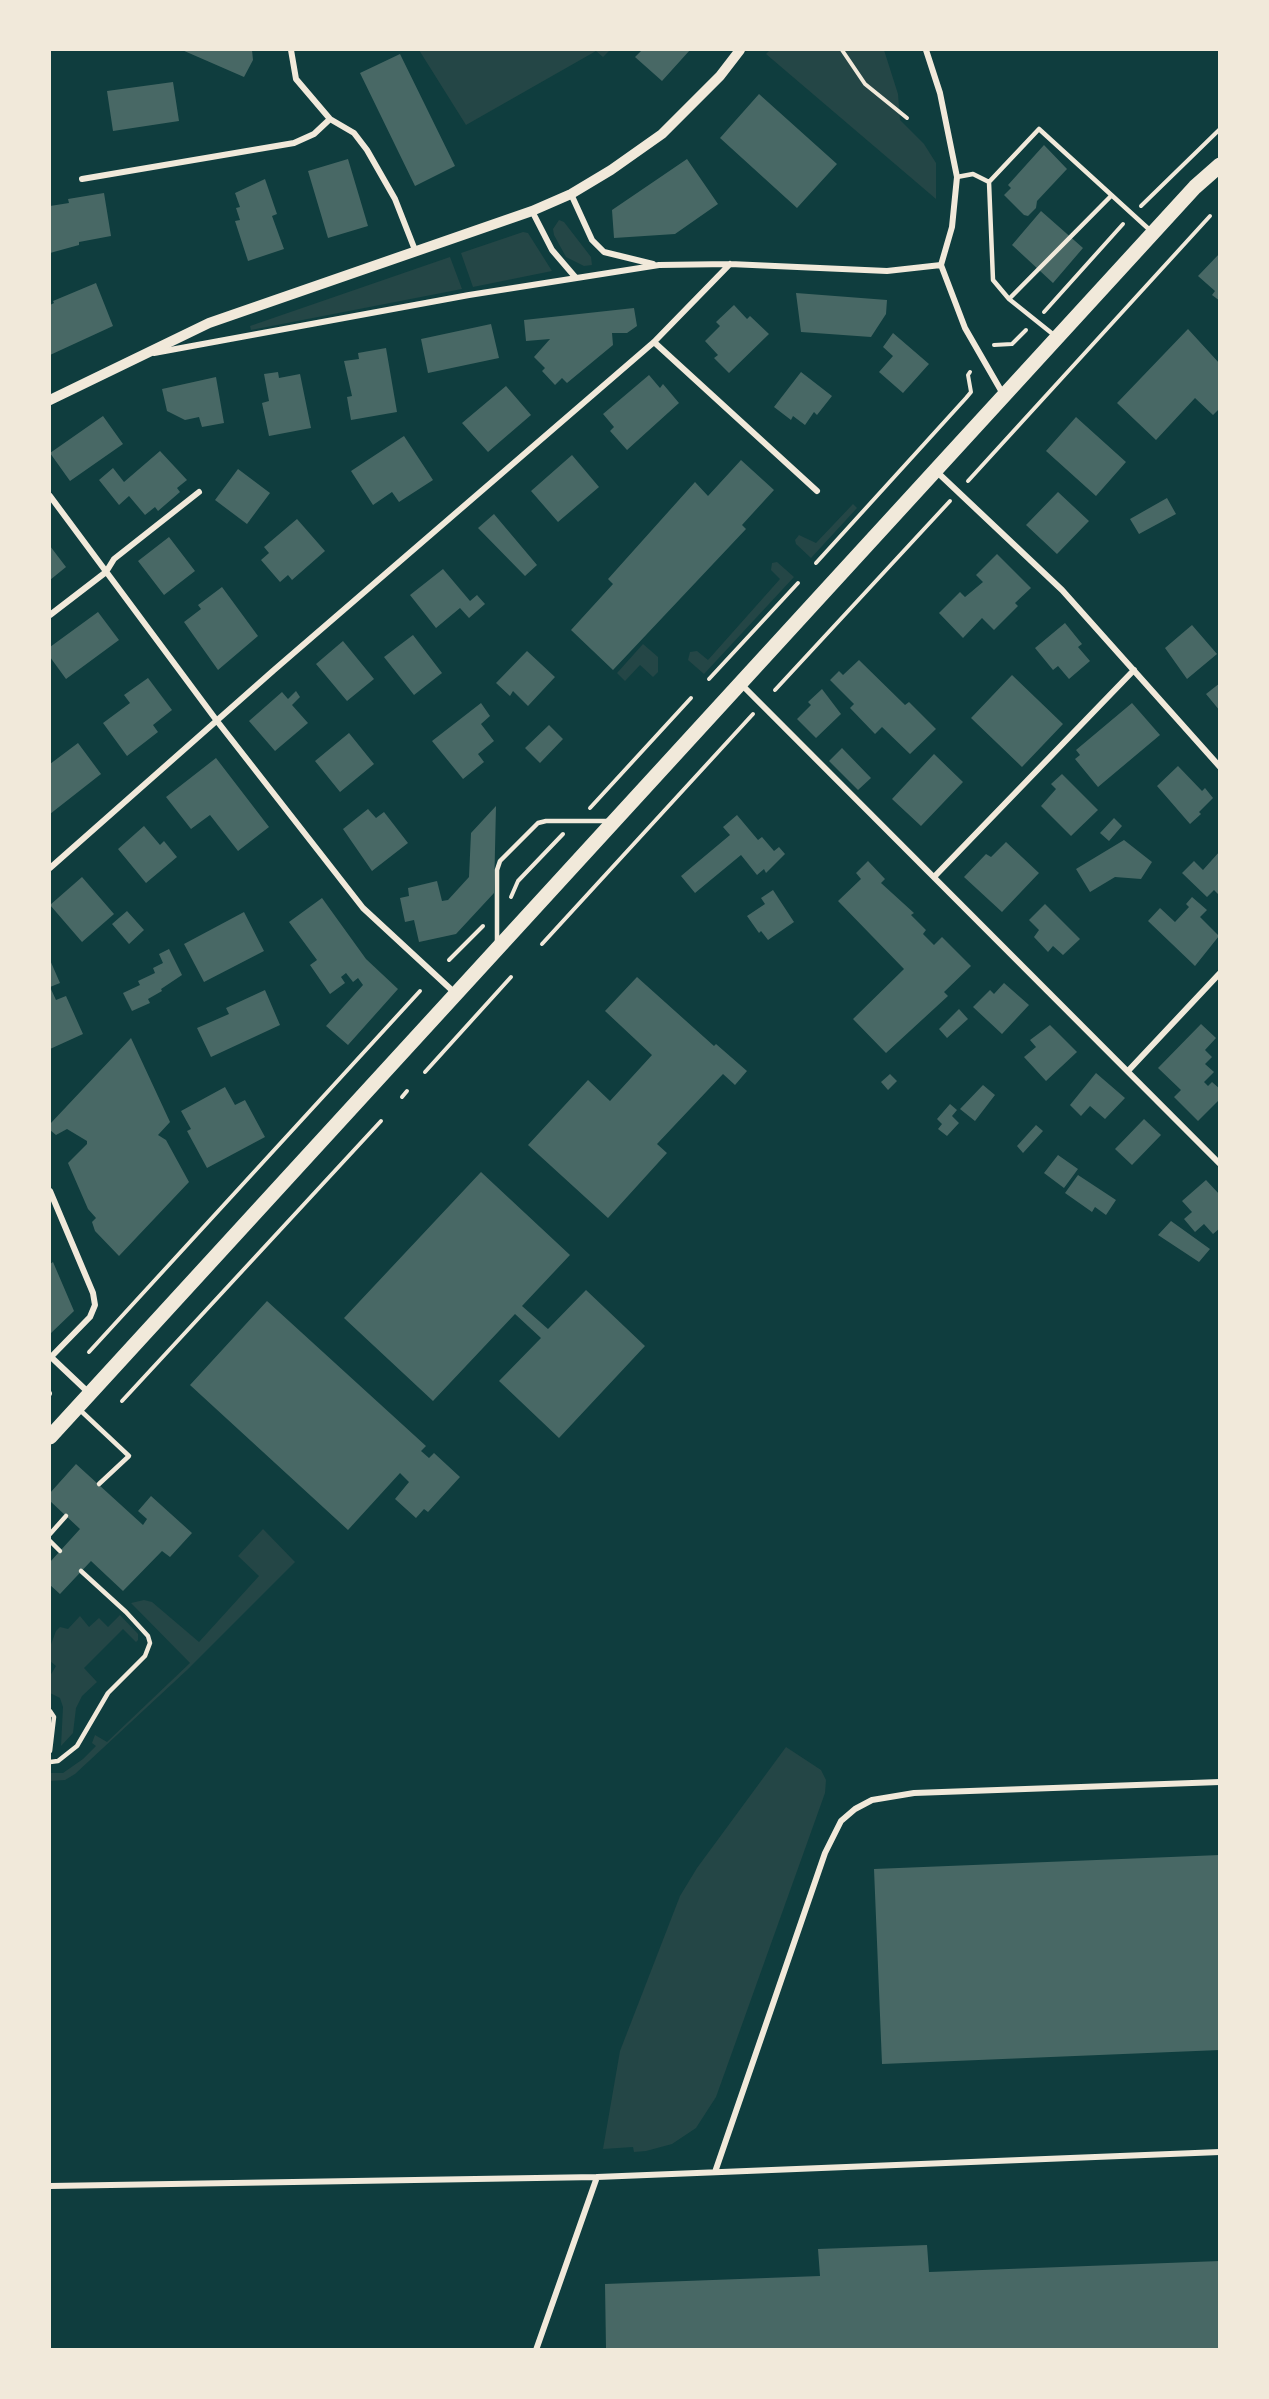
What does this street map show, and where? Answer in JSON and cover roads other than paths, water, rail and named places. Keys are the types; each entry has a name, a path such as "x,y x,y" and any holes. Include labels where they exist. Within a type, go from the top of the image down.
{"main road":[{"path":"50,1437 1153,233 1220,165"}],"street":[{"path":"291,50 296,79 330,119 354,134 367,150 395,199 415,250"},
{"path":"50,400 133,357 220,319 532,211 571,194 612,170 662,134 720,76 740,50"},
{"path":"926,50 940,93 957,177 952,227 941,265 965,328 1005,397"},
{"path":"82,179 294,143 314,134 330,119"},
{"path":"571,194 592,240 604,252 659,265"},
{"path":"532,211 552,250 576,278"},
{"path":"133,357 659,265 730,264 887,271 941,265"},
{"path":"50,868 654,342 730,264"},
{"path":"654,342 817,491"},
{"path":"936,471 1062,590 1220,767"},
{"path":"50,615 106,572 114,560 199,492"},
{"path":"50,496 217,721 363,908 456,995"},
{"path":"934,877 1134,670"},
{"path":"740,683 1220,1164"},
{"path":"1128,1071 1220,973"},
{"path":"50,1191 85,1272 95,1305 90,1317 50,1358 89,1393"},
{"path":"715,2172 825,1853 841,1821 855,1809 872,1800 914,1793 1220,1782"},
{"path":"50,2187 597,2177 1220,2152"},
{"path":"536,2349 597,2177"}],"lane":[{"path":"1059,338 1009,299 993,280 989,182 1039,129 1153,233"},
{"path":"957,177 973,174 989,182"},
{"path":"1009,299 1111,196"},
{"path":"497,949 497,870 500,861 538,823 614,821"},
{"path":"77,1407 129,1456 99,1484"},
{"path":"50,1534 66,1516"},
{"path":"50,1540 60,1551"},
{"path":"50,1762 58,1761 77,1746 108,1693 148,1650 148,1636 120,1605 81,1571"},
{"path":"50,1711 54,1717 50,1751"}]}
